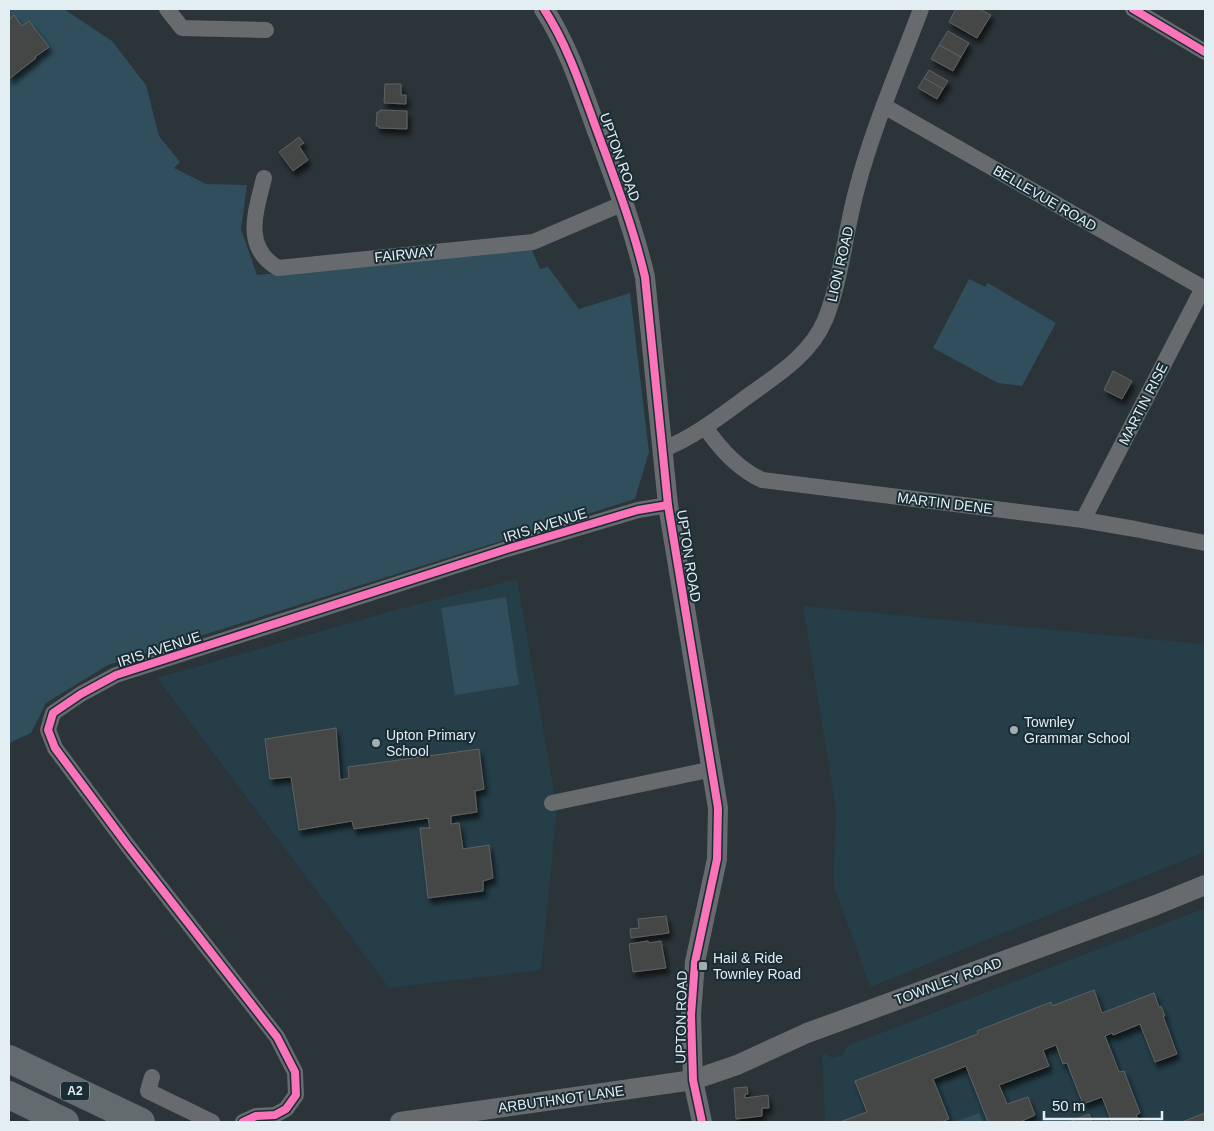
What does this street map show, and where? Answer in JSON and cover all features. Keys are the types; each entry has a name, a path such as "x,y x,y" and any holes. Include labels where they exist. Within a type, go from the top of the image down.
{"highway":[{"name":"A2","path":"9,1060 141,1122"},
{"name":"A2","path":"9,1095 65,1122"}],"street":[{"path":"167,9 182,28 266,30"},
{"name":"UPTON ROAD","path":"544,9 569,54 624,203 637,242 645,277 664,449 668,505 718,808 717,859 695,962 691,1015 693,1080 702,1122"},
{"name":"LION ROAD","path":"664,449 683,441 786,368 813,340 824,323 837,281 857,188 884,106 921,9"},
{"path":"1133,9 1205,52"},
{"name":"BELLEVUE ROAD","path":"884,106 1204,289"},
{"name":"FAIRWAY","path":"264,178 254,223 255,240 266,261 278,268 533,242 624,203"},
{"name":"MARTIN RISE","path":"1082,520 1204,289"},
{"name":"MARTIN DENE","path":"704,427 718,446 750,474 762,480 1082,520 1135,528 1205,543"},
{"name":"IRIS AVENUE","path":"243,1122 256,1116 275,1115 286,1110 296,1095 295,1072 277,1037 128,846 56,748 48,730 53,713 81,694 116,675 507,549 638,510 668,505"},
{"path":"552,803 713,769"},
{"name":"TOWNLEY ROAD","path":"693,1080 737,1065 807,1033 1156,905 1205,885"},
{"path":"152,1077 148,1091 212,1122"},
{"name":"ARBUTHNOT LANE","path":"400,1122 620,1092 693,1080"}],"shaded area":[{"path":"9,9 64,9 112,41 146,85 159,136 180,162 174,168 206,184 247,185 241,229 257,275 531,248 540,269 548,267 579,309 630,293 649,452 635,499 108,665 46,703 31,733 9,743"},
{"path":"969,279 985,287 988,283 1056,323 1022,386 998,383 933,348"},
{"name":"Upton Primary School","path":"517,579 557,808 541,970 389,988 157,678 399,609"},
{"path":"506,597 519,685 455,695 441,608"},
{"name":"Townley Grammar School","path":"803,606 1203,644 1205,650 1205,852 870,987 833,883 836,810"},
{"path":"1205,908 1205,1122 825,1122 822,1055 825,1054 833,1058 843,1055 847,1046"},
{"path":"979,1113 983,1122 955,1122"}],"building":[{"path":"956,9 979,9 991,15 977,38 949,22"},
{"path":"14,15 22,26 29,21 49,47 9,79 9,20"},
{"path":"948,31 969,43 961,57 939,45"},
{"path":"939,45 961,57 953,71 931,59"},
{"path":"929,70 948,81 943,89 924,78"},
{"path":"924,78 943,89 937,99 918,88"},
{"path":"385,84 401,84 401,95 406,95 406,104 384,103"},
{"path":"380,110 407,111 407,129 379,128 379,126 376,126 377,112 380,112"},
{"path":"299,137 304,143 299,146 308,160 293,171 279,152"},
{"path":"1113,371 1132,381 1122,399 1104,390"},
{"path":"336,728 340,780 349,778 348,767 479,749 484,789 475,791 477,812 451,816 451,824 459,823 463,849 489,845 493,878 483,881 483,891 428,898 420,828 430,828 428,818 354,829 352,821 299,830 291,777 270,779 265,739"},
{"path":"666,916 669,933 631,938 630,929 639,928 638,919"},
{"path":"648,941 649,943 661,941 666,968 633,972 629,944"},
{"path":"1094,990 1102,1013 1154,993 1159,1007 1161,1006 1165,1016 1163,1016 1177,1054 1155,1062 1140,1024 1113,1035 1112,1033 1105,1036 1119,1072 1124,1071 1140,1113 1136,1115 1139,1122 1112,1122 1102,1097 1083,1104 1067,1063 1063,1064 1056,1045 1043,1050 1049,1066 999,1085 1007,1104 1028,1097 1035,1115 1020,1122 988,1122 966,1066 933,1079 949,1119 941,1122 840,1122 867,1112 855,1081 978,1034 977,1031 1051,1002 1052,1006"},
{"path":"747,1087 748,1094 745,1094 745,1098 768,1095 769,1108 762,1108 762,1116 736,1119 734,1088"},
{"path":"1205,1113 1205,1122 1182,1122"},
{"path":"1089,1114 1092,1122 1069,1122"}],"cycle path":[{"path":"544,9 560,37 579,82 623,202 645,277 668,505 718,808 717,859 695,962 691,1015 693,1080 702,1122"},
{"path":"1133,9 1205,52"},
{"path":"243,1122 256,1116 275,1115 286,1109 296,1095 295,1072 277,1037 128,846 55,748 48,730 53,713 81,694 116,675 507,549 638,510 668,505"}],"place":[{"name":"Townley Grammar School","path":"1014,730"},
{"name":"Upton Primary School","path":"376,743"},
{"name":"Hail & Ride Townley Road","path":"703,966"}]}
